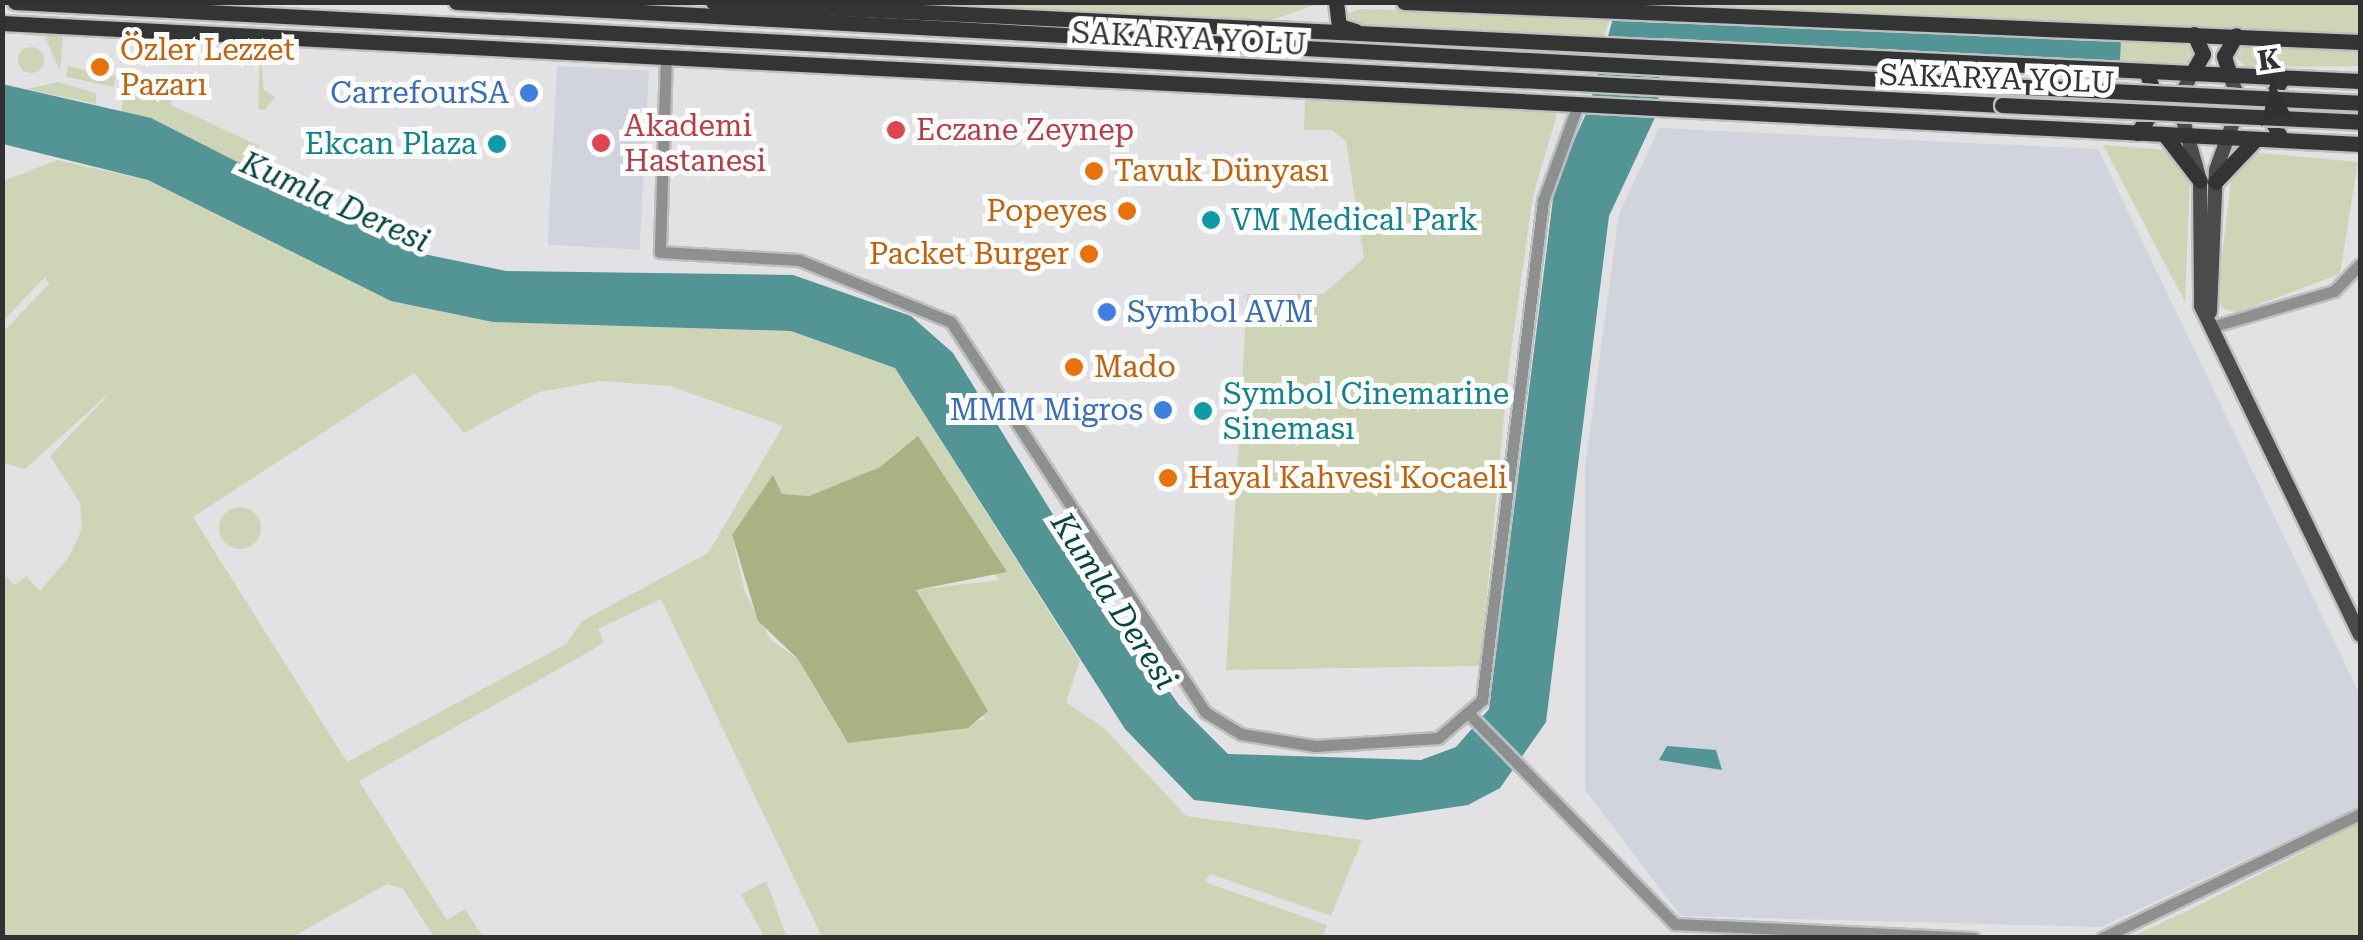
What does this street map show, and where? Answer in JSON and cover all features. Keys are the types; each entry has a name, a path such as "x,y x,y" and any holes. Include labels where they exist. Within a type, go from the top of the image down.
{"highway":[{"name":"SAKARYA YOLU","path":"15,2 1586,102 1656,94 2360,122"},
{"path":"456,2 1593,67 2360,103"},
{"path":"713,2 1299,35 2360,81"},
{"path":"1299,35 1328,20 1335,2"},
{"path":"1335,2 1344,30 1413,39"},
{"path":"1404,2 2360,42"},
{"path":"2,15 122,6"},
{"path":"2,23 1586,102 1658,111 1850,121 2360,144"},
{"path":"2192,73 2204,54 2194,34"},
{"path":"2230,75 2224,56 2236,36"},
{"path":"1694,72 1844,59"},
{"path":"2137,133 2158,104 2146,71"},
{"path":"2282,78 2265,108 2282,140"},
{"path":"1676,95 1850,121"},
{"path":"2164,134 2208,181 2256,139"}],"main road":[{"path":"2192,73 2178,102 2208,181 2211,327 2360,635"},
{"path":"2208,181 2240,104 2230,75"}],"street":[{"path":"666,56 660,252 799,260 951,322 1178,676 1220,725 1268,740 1366,748 1438,738 1473,718 1492,654 1543,201 1586,102"},
{"path":"2211,327 2334,292 2360,264"},
{"path":"1473,718 1531,772 1675,924 1974,938"},
{"path":"2102,938 2360,814"}],"shaded area":[{"name":"Akademi Hastanesi","path":"557,66 649,71 640,250 548,245"},
{"path":"1659,128 2098,149 2360,695 2360,806 2101,927 1681,916 1585,790 1585,467 1619,214"}],"green space":[{"path":"2360,2 2360,34 1659,3"},
{"path":"828,3 1321,3 1256,25"},
{"path":"1360,9 1612,15 1603,38 1349,25 1346,14"},
{"path":"11,33 63,36 60,71 45,37"},
{"path":"2121,39 2183,40 2195,53 2187,63 2120,61"},
{"path":"2245,44 2360,48 2360,66 2247,67 2236,58"},
{"path":"31,47 40,51 44,60 40,69 31,73 22,69 18,60 22,51"},
{"path":"260,47 264,90 275,97 265,110 258,109"},
{"path":"68,66 116,76 114,87 66,77"},
{"path":"129,76 173,86 171,105 260,146 248,170 121,111"},
{"path":"58,82 96,93 96,104 27,89"},
{"path":"1305,98 1558,111 1533,196 1509,365 1480,666 1226,670 1247,294 1323,294 1364,258 1346,141 1331,130 1304,130"},
{"path":"2103,145 2168,150 2190,174 2185,302"},
{"path":"2250,152 2358,162 2340,274 2236,313 2222,308 2218,292 2232,171"},
{"path":"57,160 148,180 391,301 493,322 791,331 895,368 1080,661 1066,702 1105,729 1186,816 1362,840 1331,916 1210,874 1205,882 1327,925 1322,937 822,937 661,599 598,629 604,642 587,653 359,781 447,920 465,909 483,937 434,937 403,889 387,884 292,937 3,937 3,574 15,585 26,576 40,591 68,558 82,529 80,503 50,456 115,388 25,469 3,463 3,332 49,284 45,277 3,321 3,181","holes":["414,373 464,433 539,392 600,381 670,386 783,426 708,553 582,621 566,644 347,762 193,517","918,437 999,580 914,590 985,719 848,743 798,659 771,640 745,593 732,535 773,476 782,494 809,496 880,467"]},
{"path":"918,436 1007,572 916,590 988,711 968,728 848,743 798,659 758,621 732,535 773,475 782,494 809,496 880,467"},
{"path":"240,507 255,513 261,528 255,543 240,549 225,543 219,528 225,513"},
{"path":"2360,823 2360,937 2131,937 2195,907"},
{"path":"766,881 787,937 764,937 741,894"}],"water":[{"path":"1617,3 1643,3 1642,22 2121,39 2120,61 1662,38 1658,111 1609,216 1546,722 1500,788 1468,805 1367,820 1194,800 1125,729 895,368 791,331 493,322 391,301 148,180 3,144 2,84 151,118 414,252 506,271 793,275 911,316 953,353 1114,613 1179,705 1228,754 1421,760 1456,747 1489,709 1555,183 1589,107"},
{"path":"1667,746 1716,750 1722,770 1659,760"}],"place":[{"name":"Özler Lezzet Pazarı","path":"100,67"},
{"name":"CarrefourSA","path":"529,93"},
{"name":"Eczane Zeynep","path":"896,130"},
{"name":"Akademi Hastanesi","path":"601,143"},
{"name":"Ekcan Plaza","path":"497,144"},
{"name":"Tavuk Dünyası","path":"1094,171"},
{"name":"Popeyes","path":"1127,211"},
{"name":"VM Medical Park","path":"1211,220"},
{"name":"Packet Burger","path":"1089,254"},
{"name":"Symbol AVM","path":"1107,312"},
{"name":"Mado","path":"1074,367"},
{"name":"MMM Migros","path":"1163,410"},
{"name":"Symbol Cinemarine Sineması","path":"1203,411"},
{"name":"Hayal Kahvesi Kocaeli","path":"1168,478"}],"water label":[{"name":"Kumla Deresi","path":"335,202"},
{"name":"Kumla Deresi","path":"1114,601"}]}
